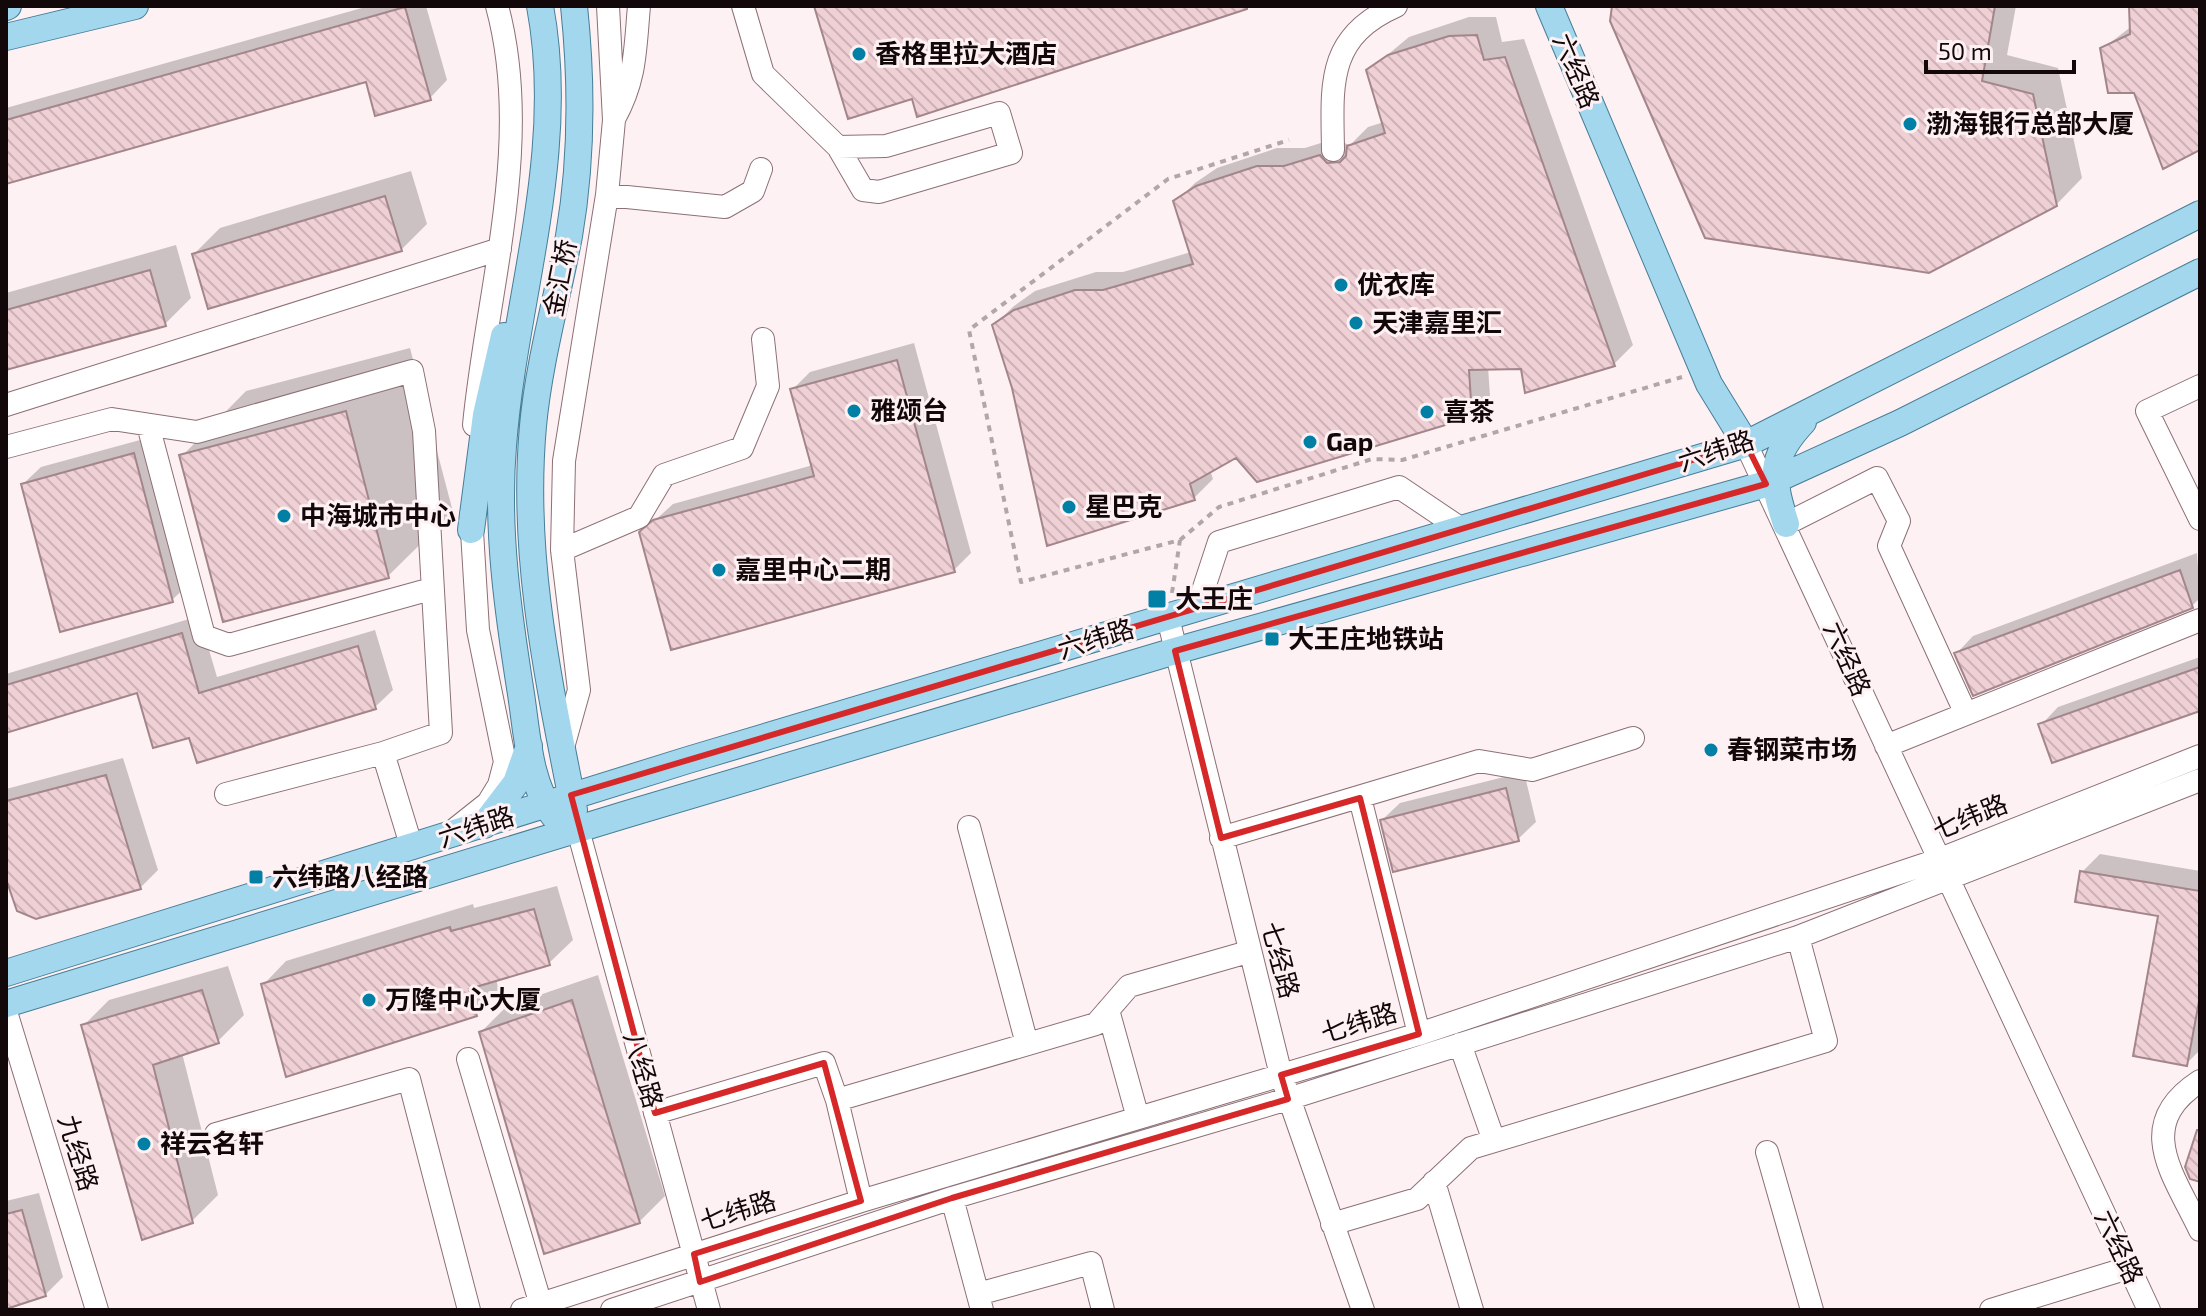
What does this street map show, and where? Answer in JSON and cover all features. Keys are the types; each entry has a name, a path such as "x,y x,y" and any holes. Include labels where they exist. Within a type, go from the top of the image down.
{"main road":[{"path":"6,37 135,6"},
{"name":"金汇桥","path":"490,488 506,411 541,198 547,102 540,6"},
{"name":"金汇桥","path":"531,549 533,426 575,192 580,107 574,6"},
{"name":"六经路","path":"1549,6 1703,371 1746,444"},
{"name":"六纬路","path":"6,973 482,827 571,795 1746,444 2200,214"},
{"name":"六纬路","path":"6,1004 1175,651 1770,482 1900,423 2200,272"},
{"path":"1786,524 1770,482 1781,450 1811,413"},
{"path":"471,530 490,488"},
{"path":"490,488 529,746 545,804 556,817 578,830"},
{"name":"八经路","path":"531,549 542,652 578,830"},
{"path":"482,827 516,783 529,746"}],"street":[{"path":"443,839 488,803 499,785 505,762 478,630 470,473 478,386 505,220 510,78 497,6"},
{"path":"562,752 579,690 562,550 564,461 571,399 607,195 614,120 608,6"},
{"path":"614,120 629,92 635,67 639,6"},
{"path":"743,6 763,74 838,147 863,190 879,192 1011,153 999,113 886,146 838,147"},
{"path":"1333,150 1332,77 1349,40 1380,13 1396,6"},
{"path":"607,195 725,207 753,191 761,169"},
{"path":"6,405 500,249"},
{"path":"562,550 639,517 664,475 742,448 768,386 763,339"},
{"path":"6,447 112,419 197,432 412,371 424,431 441,733 383,753 226,794"},
{"path":"2200,386 2147,411 2200,519"},
{"path":"148,425 204,636 229,645 431,589"},
{"name":"六经路","path":"1746,444 1770,482"},
{"path":"1786,524 1877,478 1899,521 1889,546 1966,714"},
{"path":"1197,609 1219,542 1399,487 1460,528"},
{"name":"六经路","path":"1786,524 1927,836 1945,865 2149,1310"},
{"name":"七经路","path":"1168,618 1248,952 1281,1075 1363,1310"},
{"path":"1886,746 2200,620"},
{"path":"1221,838 1479,761 1532,770 1633,738"},
{"path":"383,753 412,848"},
{"name":"七纬路","path":"612,1310 952,1198 1288,1099 1798,937 1945,865 2200,756"},
{"name":"七纬路","path":"531,1307 861,1201 1419,1034 1945,865 1984,866 2200,780"},
{"path":"1360,798 1419,1034"},
{"path":"969,827 1027,1044"},
{"name":"八经路","path":"578,830 709,1310"},
{"path":"1332,1224 1417,1199 1471,1148 1826,1041 1798,937"},
{"path":"837,1100 1096,1024 1129,986 1248,952"},
{"path":"1108,1010 1138,1118"},
{"name":"九经路","path":"6,1012 97,1310"},
{"path":"1460,1044 1494,1141"},
{"path":"468,1059 531,1307"},
{"path":"655,1113 824,1063 837,1100 861,1201"},
{"path":"216,1134 409,1079 469,1310"},
{"path":"2200,1081 2182,1092 2166,1116 2161,1148 2200,1230"},
{"path":"1767,1152 1812,1310"},
{"path":"1434,1182 1472,1310"},
{"path":"952,1198 980,1302 1091,1263 1103,1310"},
{"path":"1991,1310 2128,1268"}],"path":[{"path":"1289,140 1168,179 1052,264 969,330 1021,582 1180,540 1219,507 1372,459 1402,460 1703,371"},
{"path":"1168,618 1180,540"}],"highlighted area":[{"path":"1746,444 1766,484 1175,651 1221,838 1360,798 1419,1034 1281,1075 1288,1099 952,1198 700,1282 694,1254 861,1201 824,1063 655,1113 571,795"}],"building":[{"path":"814,6 1247,6 1247,9 917,117 912,99 848,119"},
{"path":"1612,6 1995,6 1982,81 2033,94 2057,206 1929,273 1705,238 1610,21"},
{"path":"2129,6 2200,6 2200,150 2163,169 2134,93 2108,93 2100,48 2130,34"},
{"path":"405,7 431,100 375,116 366,82 6,184 6,120"},
{"name":"天津嘉里汇","path":"1477,35 1484,60 1505,57 1615,366 1525,393 1521,369 1469,370 1472,417 1257,482 1236,458 1190,484 1195,500 1047,546 1012,388 992,325 1014,310 1075,290 1103,290 1193,264 1173,201 1196,186 1257,166 1284,166 1320,155 1327,163 1340,162 1346,156 1347,146 1385,133 1366,70 1388,55 1449,36"},
{"path":"385,196 402,251 208,309 192,254"},
{"path":"150,270 166,326 6,370 6,310"},
{"path":"897,360 955,572 671,650 639,532 653,520 814,476 790,389"},
{"name":"中海城市中心","path":"346,411 389,578 223,622 179,455"},
{"path":"134,453 173,602 60,632 21,484"},
{"path":"2180,570 2193,608 1973,696 1954,653"},
{"path":"182,633 199,693 358,646 376,709 197,763 189,738 153,748 137,693 6,733 6,685"},
{"path":"2200,667 2200,711 2052,763 2038,724"},
{"path":"106,775 141,889 36,919 17,911 6,879 6,801"},
{"path":"1506,788 1519,841 1393,872 1380,820"},
{"path":"2080,871 2200,891 2200,996 2187,1066 2133,1056 2158,916 2075,902"},
{"name":"万隆中心大厦","path":"534,909 550,965 469,989 477,1016 286,1077 261,984 450,927 451,931"},
{"name":"祥云名轩","path":"202,990 219,1043 153,1065 193,1223 142,1240 81,1025"},
{"path":"572,1000 640,1223 544,1254 479,1032"},
{"path":"2197,1130 2200,1130 2200,1182 2190,1179 2185,1167"},
{"path":"22,1210 46,1296 6,1309 6,1214"}],"place":[{"name":"香格里拉大酒店","path":"859,54"},
{"name":"渤海银行总部大厦","path":"1910,124"},
{"name":"优衣库","path":"1341,285"},
{"name":"天津嘉里汇","path":"1356,323"},
{"name":"雅颂台","path":"854,411"},
{"name":"喜茶","path":"1427,412"},
{"name":"Gap","path":"1310,442"},
{"name":"星巴克","path":"1069,507"},
{"name":"中海城市中心","path":"284,516"},
{"name":"嘉里中心二期","path":"719,570"},
{"name":"大王庄","path":"1157,599"},
{"name":"大王庄地铁站","path":"1272,639"},
{"name":"春钢菜市场","path":"1711,750"},
{"name":"六纬路八经路","path":"256,877"},
{"name":"万隆中心大厦","path":"369,1000"},
{"name":"祥云名轩","path":"144,1144"}]}
